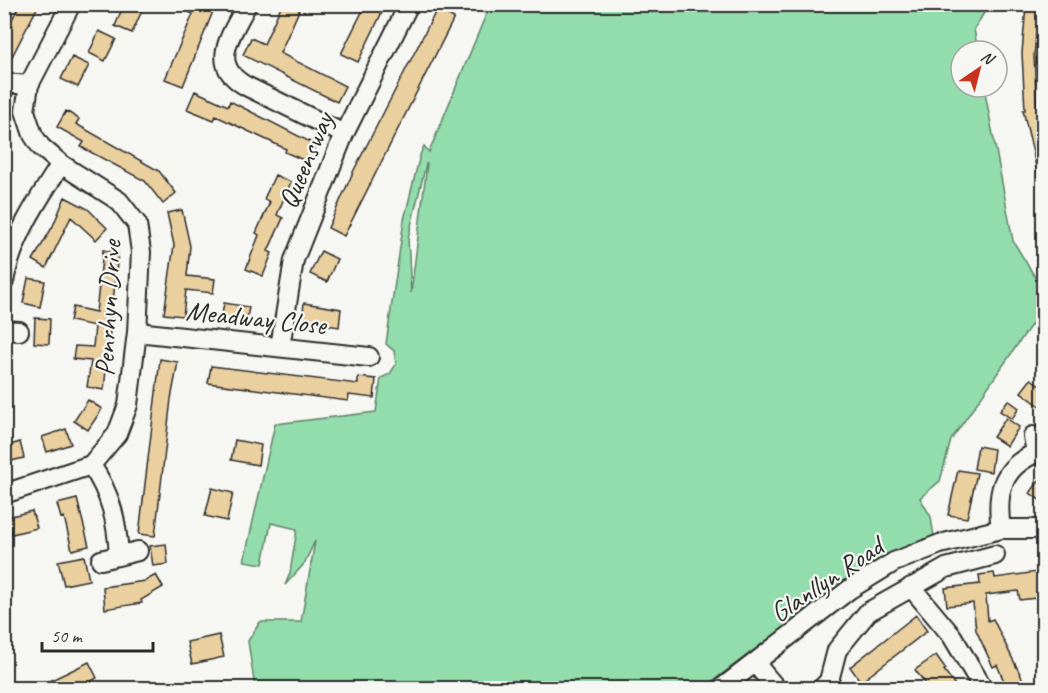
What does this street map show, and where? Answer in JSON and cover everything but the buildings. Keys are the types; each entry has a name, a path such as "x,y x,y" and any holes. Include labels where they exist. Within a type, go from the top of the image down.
{"street":[{"name":"Penrhyn Drive","path":"71,4 29,85 25,111 33,135 40,147 61,164 119,201 137,224 141,237 137,332 128,405 123,422 105,450 91,465"},
{"path":"247,4 227,46 224,57 226,70 235,80 246,86 344,134"},
{"name":"Queensway","path":"280,347 294,260 344,134 409,4"},
{"path":"4,83 29,85"},
{"path":"4,281 9,259 28,215 61,164"},
{"name":"Meadway Close","path":"137,332 369,357"},
{"path":"1000,529 997,505 1006,478 1014,465 1038,449"},
{"path":"4,494 91,465 104,484 113,506 119,556"},
{"name":"Glanllyn Road","path":"722,688 850,589 894,562 940,544 1000,529 1044,529"},
{"path":"101,560 138,551"},
{"path":"822,688 829,681 837,650 868,612 946,568 995,555"},
{"path":"911,587 952,636 983,688"},
{"path":"755,663 776,688"}],"green space":[{"path":"490,5 989,5 974,29 976,39 949,39 949,99 986,99 1013,241 1043,290 1043,308 951,440 940,481 920,498 931,517 934,537 846,581 703,688 255,688 248,641 260,622 301,622 315,541 304,564 285,585 290,573 297,529 271,523 263,564 244,561 275,424 376,412 381,378 390,374 396,364 394,351 386,344 404,220 424,146 429,152","holes":["427,164 411,293 408,238"]}]}
